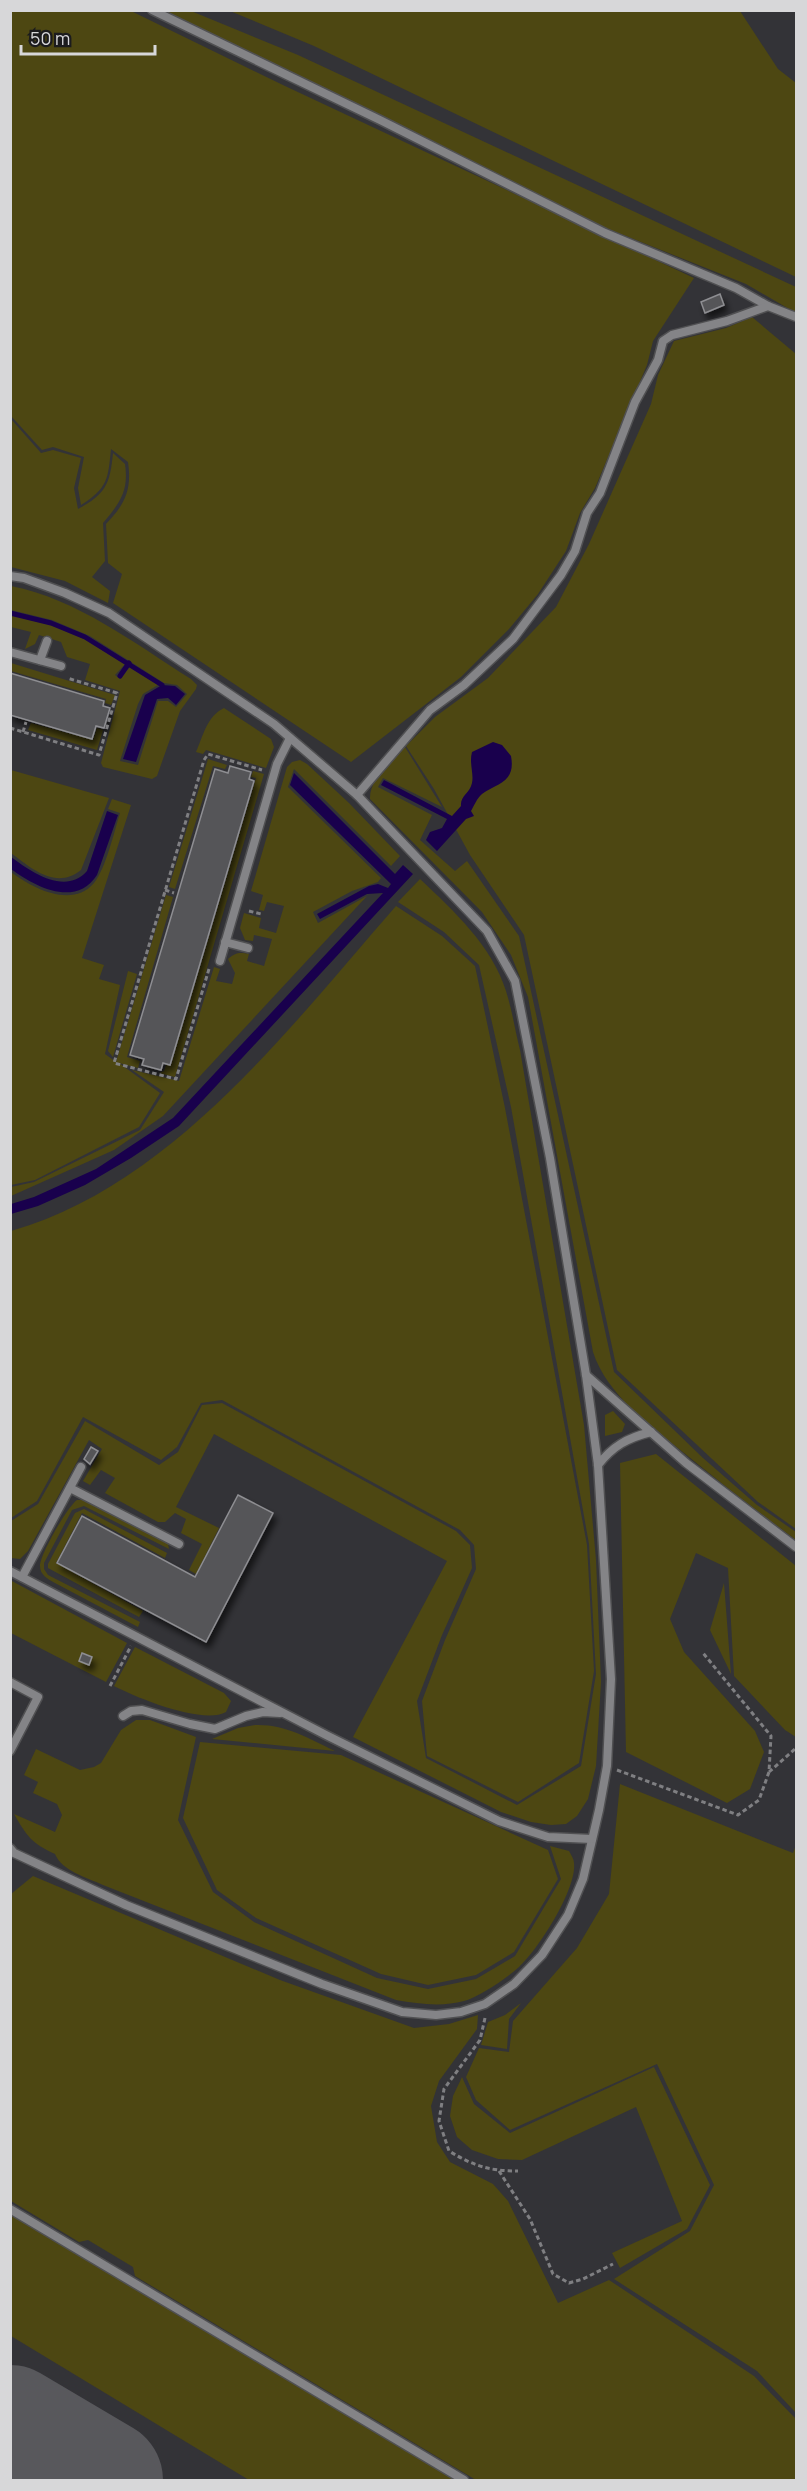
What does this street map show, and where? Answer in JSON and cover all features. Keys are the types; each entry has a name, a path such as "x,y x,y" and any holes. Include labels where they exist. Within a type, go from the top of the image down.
{"lane":[{"path":"152,10 380,120 605,233 736,288 768,306 796,317"},
{"path":"357,795 430,710 464,685 513,639 561,575 575,551 587,513 600,493 635,402 658,360 663,341 672,335 727,321 768,306"},
{"path":"10,576 24,578 65,593 110,613 274,724 357,795 487,931 514,981 550,1158 586,1375 598,1465 611,1679 607,1766 583,1879 568,1915 542,1955 514,1984 485,2004 461,2012 436,2015 402,2012 322,1984 126,1905 14,1853 10,1848"},
{"path":"40,660 47,641"},
{"path":"10,652 61,666"},
{"path":"220,961 274,774 290,738"},
{"path":"225,942 248,948"},
{"path":"586,1375 686,1462 796,1547"},
{"path":"598,1465 612,1448 631,1437 651,1432"},
{"path":"22,1577 81,1467"},
{"path":"70,1488 179,1544"},
{"path":"10,1571 283,1713 499,1821 548,1837 592,1839"},
{"path":"10,1682 38,1697 10,1751"},
{"path":"123,1716 131,1711 142,1710 215,1729 232,1724 246,1716 263,1712 283,1713"},
{"path":"10,2209 464,2481"}],"path":[{"path":"10,728 99,755 117,693 67,678"},
{"path":"23,732 26,722"},
{"path":"209,969 176,1079 114,1063 208,754 274,774"},
{"path":"165,890 174,893"},
{"path":"110,1686 132,1644"},
{"path":"607,1766 738,1815 759,1800 769,1772 771,1736 703,1653"},
{"path":"769,1772 796,1748"},
{"path":"485,2004 485,2018 480,2040 444,2089 440,2121 449,2151 474,2166 499,2171 518,2171"},
{"path":"499,2171 530,2219 554,2274 569,2283 583,2279 613,2264"}],"shaded area":[{"path":"11,10 131,11 694,278 653,341 647,365 595,488 580,513 566,551 538,594 509,629 461,677 351,762 113,603 122,574 108,563 106,524 126,496 129,481 128,462 111,449 109,468 102,488 81,505 78,488 84,457 53,447 42,450 11,416"},
{"path":"163,11 191,11 298,55 796,287 796,313 746,284 596,224 439,144"},
{"path":"230,11 740,11 778,69 796,83 796,277 314,46"},
{"path":"752,317 796,354 796,1529 758,1502 617,1370 524,935 470,855 434,789 406,746 435,717 488,678 556,607 589,544 651,404 658,375 674,341 726,328"},
{"path":"11,419 41,453 53,450 81,458 74,488 78,509 95,498 105,487 113,453 125,464 126,482 122,496 103,523 105,561 92,577 110,591 108,603 65,581 11,567"},
{"path":"11,586 35,592 82,612 126,637 197,685 180,711 157,776 152,779 103,767 101,763 120,691 85,680 90,664 67,657 61,642 39,635 35,644 25,649 31,632 11,627 11,615 51,625 84,639 125,664 115,675 120,679 130,667 158,685 143,694 138,704 120,761 138,765 158,701 168,701 176,707 187,694 177,685 164,683 90,636 52,620 11,610"},
{"path":"11,663 115,695 111,705 105,703 106,699 11,671"},
{"path":"162,685 175,686 185,694 176,705 168,698 157,699 136,762 123,759 145,695"},
{"path":"224,708 271,739 274,747 266,768 206,750 203,754 196,752 213,716"},
{"path":"31,723 93,740 97,728 103,730 97,750 28,730"},
{"path":"493,742 502,745 511,756 511,772 504,781 480,796 471,811 474,816 466,819 437,851 426,840 430,832 442,828 447,819 381,785 384,780 452,816 461,806 472,783 472,752"},
{"path":"405,747 442,807 383,778 378,787 432,815 420,840 455,871 467,861 519,936 614,1372 703,1458 757,1505 796,1532 796,1540 644,1420 608,1382 600,1368 593,1352 528,997 511,955 482,912 370,799 377,777"},
{"path":"208,759 227,765 225,769 213,766 175,889 169,887"},
{"path":"300,760 349,803 400,856 391,866 294,769 288,787 381,878 378,882 352,891 313,912 318,923 367,896 163,1116 114,1150 11,1196 11,1187 34,1182 140,1130 164,1092 132,1070 179,1081 214,967 220,969 216,981 232,984 235,973 228,959 233,955 249,954 247,961 264,966 272,939 254,935 253,941 245,940 240,928 244,913 261,918 259,928 276,933 284,906 267,902 264,911 259,910 263,895 251,891 287,767 292,762"},
{"path":"11,770 109,798 81,870 72,876 53,878 44,875 11,853"},
{"path":"253,771 264,774 175,1077 159,1073 164,1071 166,1065 171,1065 256,778 251,777"},
{"path":"294,773 395,874 403,865 413,874 179,1126 85,1185 38,1206 11,1214 11,1204 34,1197 96,1169 173,1118 383,893 367,894 320,919 317,914 369,886 378,884 388,888 391,884 290,785"},
{"path":"112,799 131,805 82,958 104,965 99,979 120,985 105,1054 116,1062 166,895 173,897 127,1057 140,1061 138,1068 119,1063 160,1093 139,1127 35,1180 11,1185 11,872 30,884 52,893 64,895 85,891 94,883 106,859 120,813 108,809"},
{"path":"107,811 118,815 97,875 88,885 78,891 55,891 43,888 11,869 11,857 48,879 69,881 78,878 87,871"},
{"path":"420,879 482,944 500,975 506,991 520,1050 584,1425 596,1560 601,1682 596,1766 588,1799 577,1816 566,1824 551,1825 531,1822 501,1812 353,1737 447,1561 214,1434 176,1507 219,1528 196,1574 189,1570 202,1544 181,1533 186,1519 175,1513 165,1522 158,1522 105,1493 115,1478 101,1470 90,1485 83,1481 102,1449 89,1440 28,1551 20,1559 11,1558 11,1521 38,1504 85,1421 159,1465 178,1452 202,1405 222,1403 456,1531 470,1545 472,1568 442,1635 417,1701 426,1758 517,1805 581,1766 596,1674 589,1544 511,1107 479,965 444,932 398,902"},
{"path":"396,906 442,936 475,966 505,1108 587,1545 594,1671 579,1763 518,1802 427,1756 422,1701 445,1640 476,1569 474,1545 460,1530 222,1400 201,1403 177,1447 161,1460 83,1417 37,1501 11,1518 11,1231 69,1209 124,1178 176,1140 224,1097 270,1050"},
{"path":"128,971 137,974 113,1057 108,1051"},
{"path":"613,1411 625,1424 622,1432 605,1436 605,1415"},
{"path":"656,1454 796,1566 796,1737 785,1730 734,1676 728,1568 696,1553 670,1619 684,1652 755,1731 764,1752 750,1789 727,1803 626,1752 620,1463"},
{"path":"77,1500 83,1500 168,1544 169,1549 84,1506 72,1510 44,1563 44,1569 48,1575 140,1622 138,1627 52,1581 41,1572 41,1560 49,1541 67,1511"},
{"path":"84,1509 167,1553 165,1558 82,1513 56,1563 143,1611 139,1617 48,1568 75,1513"},
{"path":"10,1580 127,1643 106,1682 11,1633"},
{"path":"724,1583 731,1674 710,1630"},
{"path":"135,1647 224,1693 231,1701 226,1712 216,1715 187,1713 153,1703 114,1686"},
{"path":"136,1720 150,1720 196,1737 178,1820 213,1892 254,1922 377,1978 428,1989 476,1979 515,1956 561,1879 550,1846 569,1851 573,1858 573,1874 563,1903 546,1933 527,1959 493,1987 477,1996 456,2003 430,2004 396,2000 82,1876 63,1865 55,1854 30,1838 14,1814 55,1832 62,1815 57,1804 33,1793 38,1782 24,1775 36,1749 80,1770 94,1767 101,1763 121,1730"},
{"path":"255,1725 286,1729 335,1751 212,1739 238,1728"},
{"path":"200,1742 341,1755 548,1850 558,1879 514,1952 476,1975 428,1985 381,1974 256,1918 217,1890 183,1818"},
{"path":"620,1784 793,1853 796,1845 796,2413 757,2371 614,2279 690,2231 714,2185 657,2064 510,2130 476,2100 466,2077 479,2048 509,2052 513,2021 577,1948 609,1894"},
{"path":"33,1876 280,1980 414,2028 449,2024 478,2015 477,2029 439,2081 431,2106 437,2142 450,2162 493,2184 508,2201 558,2303 609,2280 754,2376 796,2419 796,2480 476,2480 135,2276 133,2267 88,2240 79,2242 11,2201 11,1894"},
{"path":"521,2003 509,2019 507,2049 481,2045 488,2022 505,2015"},
{"path":"654,2067 710,2185 687,2229 620,2268 612,2253 682,2221 636,2107 522,2160 498,2159 472,2150 457,2137 450,2116 453,2096 462,2077 474,2104 510,2133"},
{"path":"10,2214 456,2480 249,2480 11,2336"}],"building":[{"path":"720,294 724,305 705,313 701,302"},
{"path":"10,673 104,701 103,706 110,708 104,728 96,726 92,739 10,715"},
{"path":"230,766 251,772 249,779 254,781 170,1065 163,1063 161,1070 142,1065 144,1059 130,1055 215,769 228,773"},
{"path":"91,1447 98,1451 90,1464 84,1459"},
{"path":"238,1495 273,1513 206,1642 57,1563 82,1516 195,1577"},
{"path":"82,1653 92,1657 89,1665 79,1661"}],"waterway":[{"path":"10,613 51,623 85,637 162,685"},
{"path":"120,676 129,663"}],"runway":[{"path":"10,2425 103,2480"}]}
